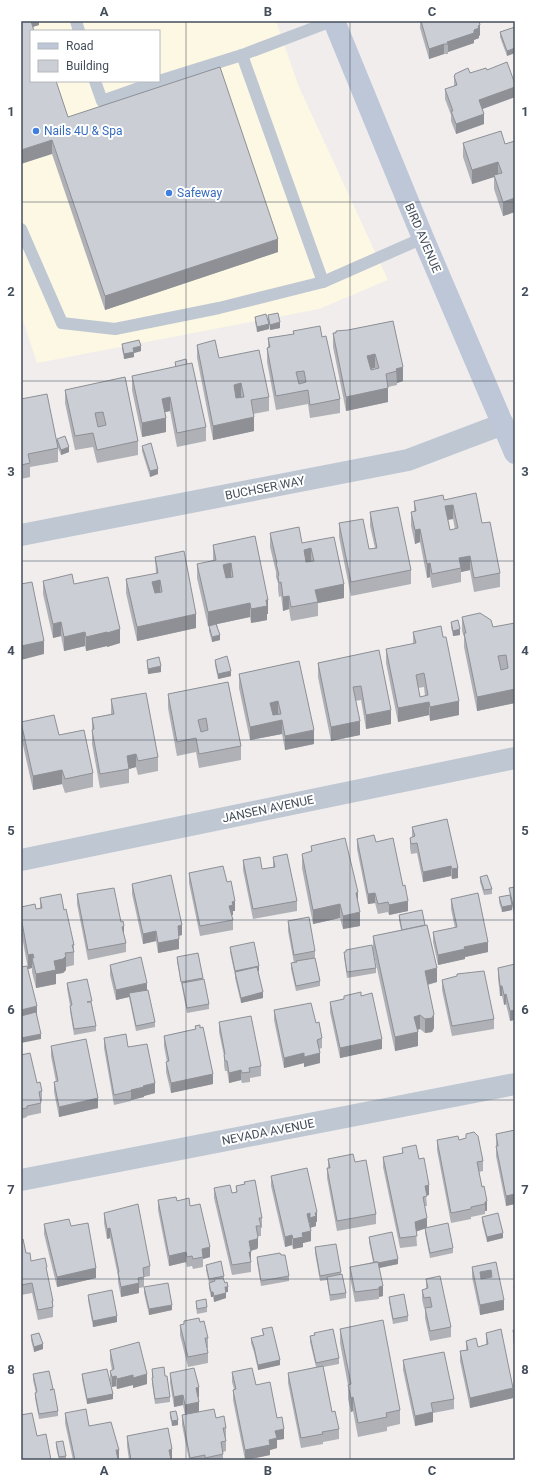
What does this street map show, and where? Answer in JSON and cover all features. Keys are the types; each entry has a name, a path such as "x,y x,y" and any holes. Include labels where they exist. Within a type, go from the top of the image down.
{"main road":[{"name":"BIRD AVENUE","path":"333,21 423,238 515,453"}],"street":[{"name":"BUCHSER WAY","path":"21,535 408,460 503,424"},
{"name":"JANSEN AVENUE","path":"21,860 515,758"},
{"name":"NEVADA AVENUE","path":"21,1180 515,1084"}],"lane":[{"path":"160,81 242,55 333,21"},
{"path":"242,55 323,282"},
{"path":"96,82 102,101 156,82"},
{"path":"21,229 62,323 115,329 219,308 323,282 423,238"}],"shaded area":[{"path":"21,21 276,21 299,87 388,280 319,309 37,363 21,314"}],"building":[{"path":"21,21 31,21 34,30 30,30 30,82 56,82 68,117 220,67 278,239 105,296 52,140 21,150"},
{"path":"421,21 479,21 480,25 478,26 479,28 474,30 474,33 447,42 448,44 429,49"},
{"path":"515,27 515,48 507,51 500,32"},
{"path":"507,62 515,87 479,100 484,114 456,124 445,89 457,85 454,76 455,74 468,68 470,73 486,68 487,70"},
{"path":"501,131 505,144 515,141 515,198 503,202 494,175 502,173 498,162 472,170 463,143"},
{"path":"278,313 280,322 270,325 268,315"},
{"path":"266,314 269,324 257,327 255,317"},
{"path":"393,321 403,367 396,369 397,371 386,374 388,388 346,397 333,333 336,333 336,331","holes":["375,354 379,368 371,370 367,356"]},
{"path":"320,326 322,337 326,336 340,399 310,405 308,390 276,396 267,348 270,347 268,338 294,334 293,331","holes":["304,371 306,382 299,384 296,372"]},
{"path":"139,340 141,346 133,348 134,352 124,354 122,344"},
{"path":"215,340 219,358 259,350 269,397 251,400 254,417 213,426 197,345","holes":["241,383 244,397 236,398 234,385"]},
{"path":"186,359 187,364 176,367 175,362"},
{"path":"192,363 206,427 177,433 170,397 162,399 166,418 142,423 132,376"},
{"path":"125,377 138,441 97,450 93,433 75,436 65,390","holes":["103,412 106,425 98,427 95,413"]},
{"path":"47,394 58,448 28,454 30,463 21,465 21,399"},
{"path":"65,436 69,447 61,450 57,439"},
{"path":"151,443 158,469 150,471 142,446"},
{"path":"476,493 482,523 490,522 500,573 474,578 470,556 459,558 461,568 432,574 430,563 427,564 420,529 415,530 411,512 416,511 414,501 443,495 444,500","holes":["453,505 458,528 450,530 445,506"]},
{"path":"398,507 411,570 351,582 339,523 363,519 369,549 377,548 370,512"},
{"path":"299,527 302,543 334,537 344,584 315,590 318,602 291,607 289,596 283,597 281,582 279,583 277,563 270,533","holes":["311,548 314,561 306,562 304,550"]},
{"path":"255,536 268,600 266,600 267,606 251,609 250,603 208,612 197,564 216,560 213,545","holes":["231,563 233,577 226,578 223,565"]},
{"path":"184,551 196,614 137,627 126,579 158,573 155,557","holes":["160,580 162,592 155,593 152,582"]},
{"path":"72,574 74,584 108,577 120,629 86,637 85,632 64,637 61,622 53,624 43,581"},
{"path":"32,582 44,641 21,646 21,584"},
{"path":"480,613 491,620 493,627 515,623 515,689 477,697 462,617","holes":["506,655 508,668 501,670 498,656"]},
{"path":"458,620 460,629 453,631 451,622"},
{"path":"216,624 220,635 212,637 209,626"},
{"path":"441,626 443,637 446,637 459,701 430,707 429,702 398,708 386,649 416,643 413,632","holes":["424,673 428,695 420,697 416,675"]},
{"path":"379,650 391,710 366,715 361,686 353,687 360,721 331,727 318,663"},
{"path":"227,656 231,671 218,674 215,660"},
{"path":"159,657 161,666 148,669 147,660"},
{"path":"299,661 314,730 285,736 282,720 250,727 239,674","holes":["278,701 281,714 273,715 270,703"]},
{"path":"228,682 241,746 199,754 196,738 177,742 168,694","holes":["206,718 208,730 201,732 198,720"]},
{"path":"146,693 158,757 138,761 136,754 127,756 129,769 100,774 92,730 94,729 92,718 114,714 111,699"},
{"path":"54,715 59,735 84,730 93,773 65,779 62,770 33,776 21,722"},
{"path":"447,819 458,868 452,869 451,866 423,872 417,843 411,844 410,838 415,836 412,827"},
{"path":"374,835 376,842 393,838 403,886 405,885 408,901 389,905 388,902 378,904 375,893 368,894 357,839"},
{"path":"345,838 358,892 356,893 360,912 343,916 340,904 313,910 302,854 312,851 311,846"},
{"path":"287,854 297,901 253,909 243,860 260,857 262,869 275,867 273,857"},
{"path":"223,866 227,882 231,881 235,901 232,902 233,905 229,906 233,920 200,926 189,873"},
{"path":"171,875 182,925 178,926 179,939 158,943 156,931 143,934 132,884"},
{"path":"487,875 492,889 484,890 480,877"},
{"path":"515,887 515,914 509,888"},
{"path":"114,888 121,922 123,921 124,926 122,927 126,943 88,950 77,894"},
{"path":"478,893 488,942 464,947 465,949 438,955 433,932 457,927 451,899"},
{"path":"61,894 64,910 66,909 74,945 72,945 74,952 65,953 66,956 63,959 54,961 56,970 36,974 32,958 34,958 33,954 28,955 21,917 21,907 35,904 36,909 42,908 40,898"},
{"path":"510,895 512,905 502,907 499,897"},
{"path":"422,910 425,925 402,930 399,915"},
{"path":"309,917 315,951 294,955 288,921"},
{"path":"427,925 437,968 425,971 434,1014 432,1018 425,1019 420,1015 414,1017 418,1032 395,1037 373,936"},
{"path":"254,942 259,966 235,971 230,947"},
{"path":"372,945 376,968 347,972 344,952 346,952 346,950"},
{"path":"198,953 203,978 181,982 177,957"},
{"path":"141,957 147,983 116,990 110,965"},
{"path":"315,958 320,981 296,986 291,963"},
{"path":"515,964 515,1010 510,1011 506,994 504,995 502,986 500,986 498,968"},
{"path":"27,966 37,1006 21,1010 21,967"},
{"path":"257,967 263,992 241,998 235,972"},
{"path":"484,971 494,1019 452,1026 442,980 457,976 457,974"},
{"path":"87,979 92,1001 87,1002 91,1002 96,1026 74,1029 70,1006 72,1005 67,983"},
{"path":"204,979 209,1004 187,1008 182,983"},
{"path":"148,990 155,1022 136,1026 129,993"},
{"path":"361,992 361,996 372,993 382,1039 340,1048 330,1002 344,999 344,996"},
{"path":"311,1003 316,1023 319,1022 322,1038 317,1040 320,1053 304,1057 304,1053 284,1058 274,1010"},
{"path":"36,1012 41,1034 21,1038 21,1016"},
{"path":"251,1016 261,1066 249,1068 250,1072 242,1073 241,1070 229,1073 227,1061 225,1061 219,1022"},
{"path":"200,1025 200,1028 203,1027 213,1074 171,1083 166,1062 169,1061 164,1036 196,1029 195,1026"},
{"path":"126,1034 128,1047 147,1044 155,1083 114,1095 104,1038"},
{"path":"86,1039 98,1098 59,1107 54,1082 58,1081 51,1046"},
{"path":"30,1053 37,1083 40,1082 42,1091 39,1092 41,1103 21,1109 21,1055"},
{"path":"515,1130 515,1194 506,1196 496,1146 498,1146 496,1134"},
{"path":"474,1132 478,1136 483,1161 477,1162 482,1187 484,1186 487,1201 485,1204 471,1207 471,1209 451,1213 437,1140 458,1136 459,1140 466,1138 466,1134"},
{"path":"416,1145 419,1159 424,1158 429,1185 425,1186 427,1196 423,1197 427,1218 415,1222 417,1236 400,1238 383,1157 403,1153 402,1148"},
{"path":"353,1154 355,1162 366,1160 376,1214 337,1221 327,1168 330,1168 328,1159"},
{"path":"307,1168 317,1212 315,1213 316,1216 310,1218 310,1213 307,1214 311,1231 302,1233 303,1237 293,1239 292,1235 285,1237 271,1176"},
{"path":"255,1180 262,1218 259,1218 261,1226 256,1226 257,1239 249,1241 251,1262 232,1265 214,1188 230,1185 232,1193 237,1192 236,1186 245,1184 244,1182"},
{"path":"176,1197 177,1201 189,1198 190,1206 200,1204 210,1247 202,1249 203,1257 193,1259 192,1256 187,1257 186,1252 169,1256 158,1200"},
{"path":"138,1204 150,1266 143,1268 144,1277 138,1278 139,1283 121,1287 110,1228 107,1229 104,1213"},
{"path":"498,1213 503,1233 487,1237 482,1217"},
{"path":"69,1219 71,1226 88,1223 96,1268 57,1277 44,1224"},
{"path":"448,1223 453,1248 430,1253 425,1228"},
{"path":"392,1232 398,1259 378,1263 374,1262 369,1237"},
{"path":"21,1239 23,1239 26,1253 30,1253 31,1261 45,1258 53,1307 38,1310 32,1283 21,1285"},
{"path":"336,1244 341,1272 320,1276 315,1247"},
{"path":"280,1253 281,1255 285,1255 289,1276 261,1281 257,1257"},
{"path":"221,1261 224,1276 209,1279 206,1265"},
{"path":"378,1262 383,1286 379,1287 379,1289 355,1292 350,1267"},
{"path":"496,1262 504,1300 480,1305 472,1267","holes":["491,1270 492,1277 481,1279 480,1272"]},
{"path":"342,1274 346,1293 330,1295 327,1277"},
{"path":"440,1276 451,1327 430,1331 425,1308 432,1307 430,1297 424,1298 422,1290 428,1288 426,1279"},
{"path":"223,1278 225,1283 227,1282 228,1287 225,1287 226,1293 214,1296 213,1292 211,1292 209,1283 215,1281 214,1279"},
{"path":"168,1283 172,1305 149,1309 144,1287"},
{"path":"112,1290 117,1316 93,1321 88,1295"},
{"path":"404,1294 408,1316 393,1319 389,1297"},
{"path":"206,1299 207,1307 197,1309 196,1301"},
{"path":"199,1318 200,1322 204,1321 208,1338 205,1338 208,1353 188,1357 180,1325 184,1324 184,1321"},
{"path":"383,1320 400,1410 386,1413 387,1417 358,1423 353,1397 351,1398 348,1385 351,1384 340,1329"},
{"path":"272,1327 280,1360 258,1365 251,1338 264,1335 262,1329"},
{"path":"333,1329 339,1358 316,1363 310,1336 315,1335 314,1333"},
{"path":"501,1329 513,1388 470,1398 460,1351 468,1350 466,1341 476,1338 478,1347 488,1344 486,1333"},
{"path":"513,1330 515,1330 515,1343"},
{"path":"39,1333 43,1344 34,1347 31,1335"},
{"path":"139,1342 147,1374 133,1378 133,1375 117,1379 116,1376 112,1377 110,1371 114,1369 110,1350"},
{"path":"444,1352 454,1399 431,1403 433,1412 415,1416 403,1360"},
{"path":"323,1366 332,1412 335,1411 339,1429 301,1438 288,1373"},
{"path":"164,1367 170,1397 155,1399 152,1369"},
{"path":"194,1368 199,1387 196,1388 199,1402 185,1405 183,1395 174,1397 170,1373"},
{"path":"252,1368 256,1385 270,1382 277,1418 282,1417 284,1429 275,1431 277,1438 269,1440 270,1445 245,1450 233,1390 236,1389 232,1372"},
{"path":"107,1369 113,1394 87,1399 82,1374"},
{"path":"49,1371 53,1389 50,1390 54,1389 58,1411 39,1414 35,1393 37,1392 33,1374"},
{"path":"86,1409 89,1426 111,1422 119,1450 116,1450 118,1460 75,1460 65,1413"},
{"path":"214,1409 216,1418 224,1416 226,1428 223,1428 226,1441 221,1442 223,1454 205,1458 205,1455 190,1458 182,1415"},
{"path":"176,1411 178,1420 172,1421 170,1412"},
{"path":"32,1413 37,1436 46,1434 51,1460 21,1460 21,1415"},
{"path":"168,1428 172,1449 169,1450 171,1460 131,1460 127,1436"},
{"path":"63,1441 66,1456 59,1457 56,1442"}],"place":[{"name":"Nails 4U & Spa","path":"36,131"},
{"name":"Safeway","path":"169,193"}]}
